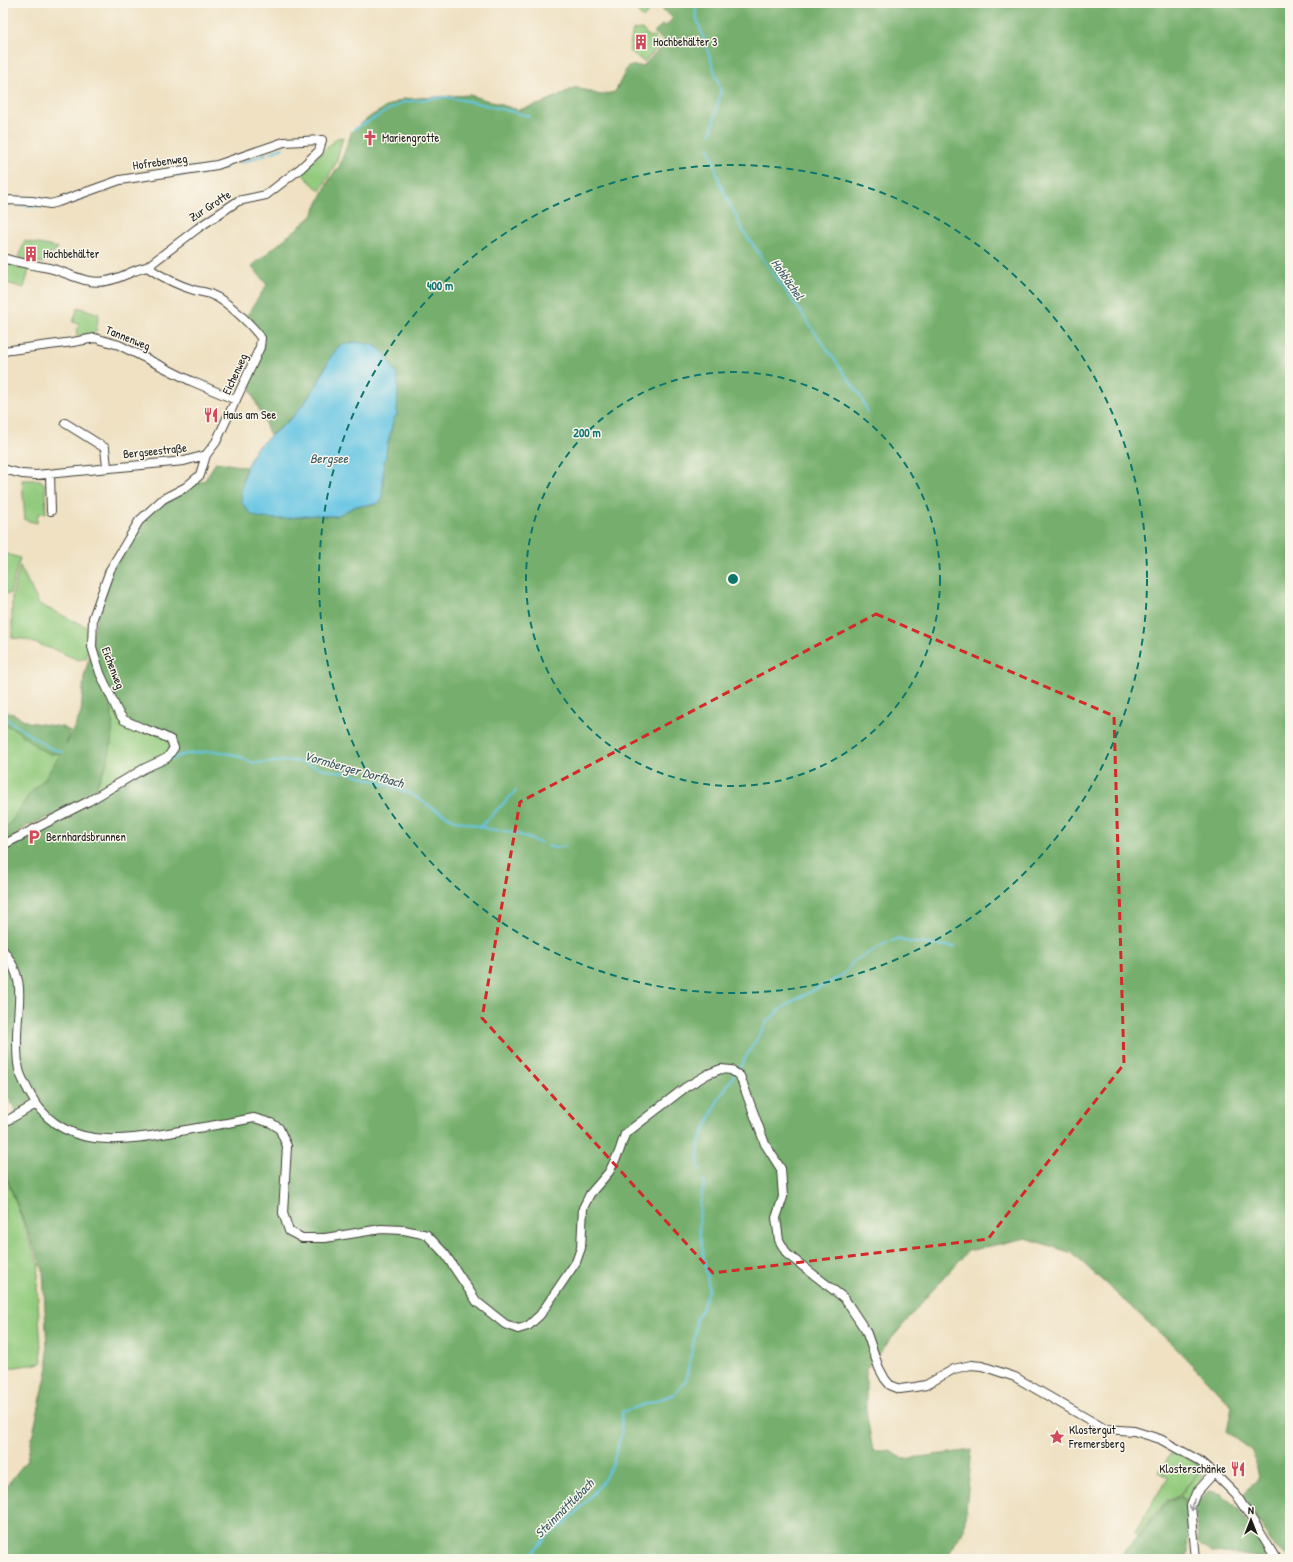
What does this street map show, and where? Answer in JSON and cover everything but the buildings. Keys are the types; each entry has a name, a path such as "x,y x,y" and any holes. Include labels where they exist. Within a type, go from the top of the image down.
{"street":[{"name":"Hofrebenweg","path":"3,200 32,200 50,204 120,180 217,165 284,142 322,140"},
{"name":"Zur Grotte","path":"147,267 198,228 238,201 266,195 301,168 319,151 322,140"},
{"path":"3,258 51,268 88,280 104,282 117,279 138,269 147,267"},
{"name":"Eichenweg","path":"3,845 106,791 145,768 165,760 174,748 171,740 124,720 118,712 100,673 92,647 92,618 110,570 139,521 162,499 186,486 200,476 206,455 216,442 236,400 260,347 261,338 254,328 212,294 194,290 168,281 147,267"},
{"name":"Tannenweg","path":"3,351 95,338 119,345 191,381 236,400"},
{"name":"Bergseestraße","path":"65,423 105,448 106,467"},
{"name":"Bergseestraße","path":"3,469 22,474 50,474 106,467 184,461 206,455"},
{"path":"50,474 51,511"},
{"path":"3,950 17,972 19,985 17,1043 20,1072 36,1104 51,1119 67,1131 106,1140 139,1138 254,1118 271,1123 279,1128 287,1146 283,1213 289,1231 302,1238 325,1238 381,1229 404,1230 427,1235 445,1254 477,1302 505,1324 518,1329 528,1326 540,1315 576,1262 581,1248 583,1208 590,1194 610,1172 625,1134 686,1087 708,1074 721,1069 732,1070 740,1076 765,1144 781,1169 783,1197 776,1218 779,1240 787,1254 844,1298 866,1331 879,1368 884,1379 890,1385 900,1389 926,1385 954,1369 971,1365 982,1366 1015,1377 1105,1430 1134,1431 1160,1439 1198,1460 1214,1473 1236,1495 1276,1559"},
{"path":"3,1123 36,1104"},
{"path":"1196,1559 1191,1506 1196,1493 1214,1473"}],"highlighted area":[{"path":"876,614 1114,716 1124,1064 988,1239 713,1273 482,1018 520,802"}],"green space":[{"path":"630,3 657,3 643,18"},
{"path":"659,3 1290,3 1290,1558 1273,1546 1242,1497 1259,1476 1252,1450 1227,1432 1232,1406 1173,1345 1072,1253 1026,1238 968,1251 929,1294 866,1369 866,1410 873,1451 890,1451 904,1459 972,1450 964,1529 946,1559 3,1559 3,1496 8,1484 27,1460 48,1367 43,1270 3,1169 3,1133 16,1110 3,1090 3,845 8,842 6,829 29,795 46,777 61,753 51,754 38,748 16,730 3,724 3,708 9,713 14,714 28,722 62,727 70,731 66,745 81,713 84,677 92,647 92,637 110,570 139,521 186,487 205,480 216,462 246,467 243,479 280,519 315,515 336,516 356,506 377,504 382,500 384,462 393,421 397,414 398,388 397,375 385,354 380,349 355,342 346,343 334,354 324,369 317,385 292,418 270,435 251,391 246,386 265,340 247,315 267,285 252,266 312,216 330,178 339,167 352,131 371,116 404,99 470,95 518,110 540,104 576,87 600,95 615,92 628,66 643,66 665,43 654,32 662,25 666,26 673,18 657,5","holes":["111,699 124,720 171,740 167,758 89,800 103,771 110,750 112,725","86,802 32,837 9,842 27,826"]},
{"path":"642,29 649,37 653,36 661,44 644,62 629,51 633,30"},
{"path":"343,137 336,163 320,191 301,173 337,138"},
{"path":"24,241 58,248 42,263 34,261 34,257 27,255 26,260 19,258"},
{"path":"3,261 30,267 24,288 3,282"},
{"path":"78,307 99,314 96,331 91,335 76,336 79,324 73,322"},
{"path":"22,480 40,480 45,484 46,513 38,514 37,523 25,520"},
{"path":"3,553 20,558 10,594 3,593"},
{"path":"20,566 39,604 91,629 86,658 78,660 58,651 23,639 12,638 12,596"},
{"path":"111,698 171,740 167,758 89,801 106,766"},
{"path":"3,717 62,752 46,777 29,795 8,842 3,845"},
{"path":"4,1171 39,1266 37,1287 42,1363 3,1369"},
{"path":"1173,1450 1203,1467 1179,1495 1167,1500 1137,1535 1134,1533 1168,1477 1159,1472"},
{"path":"1200,1471 1204,1476 1195,1485 1188,1502 1180,1495"},
{"path":"1208,1491 1221,1494 1238,1508 1265,1553 1265,1559 1227,1552 1212,1553 1198,1541 1195,1506"},
{"path":"1179,1496 1186,1501 1188,1553 1183,1559 1118,1559 1168,1501"}],"water":[{"name":"Bergsee","path":"355,342 374,345 380,349 385,354 397,375 397,414 393,421 384,462 382,500 377,504 356,506 336,516 315,515 280,519 260,518 251,514 242,503 241,492 246,467 256,448 292,418 317,385 330,358 339,346"}],"waterway":[{"name":"Hohbächel","path":"695,3 696,16 721,90 711,134"},
{"path":"353,130 403,102 447,97 529,116"},
{"name":"Hohbächel","path":"709,147 720,184 744,232 861,397 868,413"},
{"path":"270,153 283,148"},
{"path":"241,163 266,154"},
{"path":"202,173 227,167"},
{"path":"176,176 194,174"},
{"path":"72,202 89,195"},
{"path":"3,205 10,205"},
{"path":"22,205 37,207"},
{"name":"Vormberger Dorfbach","path":"3,717 50,748 62,752"},
{"name":"Vormberger Dorfbach","path":"171,759 185,754 216,751 235,755 254,763 293,761 327,770 350,773 413,795 434,809 455,820 489,829 513,832 540,843"},
{"name":"Vormberger Dorfbach","path":"480,827 516,791"},
{"name":"Vormberger Dorfbach","path":"548,846 556,848 565,846"},
{"path":"892,941 897,939 908,942 955,947"},
{"path":"738,1070 767,1022 781,1009 800,997 842,976 854,961 888,942"},
{"name":"Steinmättlebach","path":"700,1170 698,1165 699,1143 718,1100 734,1075"},
{"name":"Steinmättlebach","path":"528,1559 547,1536 564,1524 602,1483 613,1463 621,1435 622,1412 675,1394 686,1380 695,1335 696,1319 702,1309 709,1288 699,1230 700,1204 704,1183 703,1180"}],"place":[{"name":"Hochbehälter 3","path":"641,42"},
{"name":"Mariengrotte","path":"370,138"},
{"name":"Hochbehälter","path":"31,254"},
{"name":"Haus am See","path":"211,415"},
{"name":"Bernhardsbrunnen","path":"34,837"},
{"name":"Klostergut Fremersberg","path":"1057,1437"},
{"name":"Klosterschänke","path":"1238,1469"}]}
